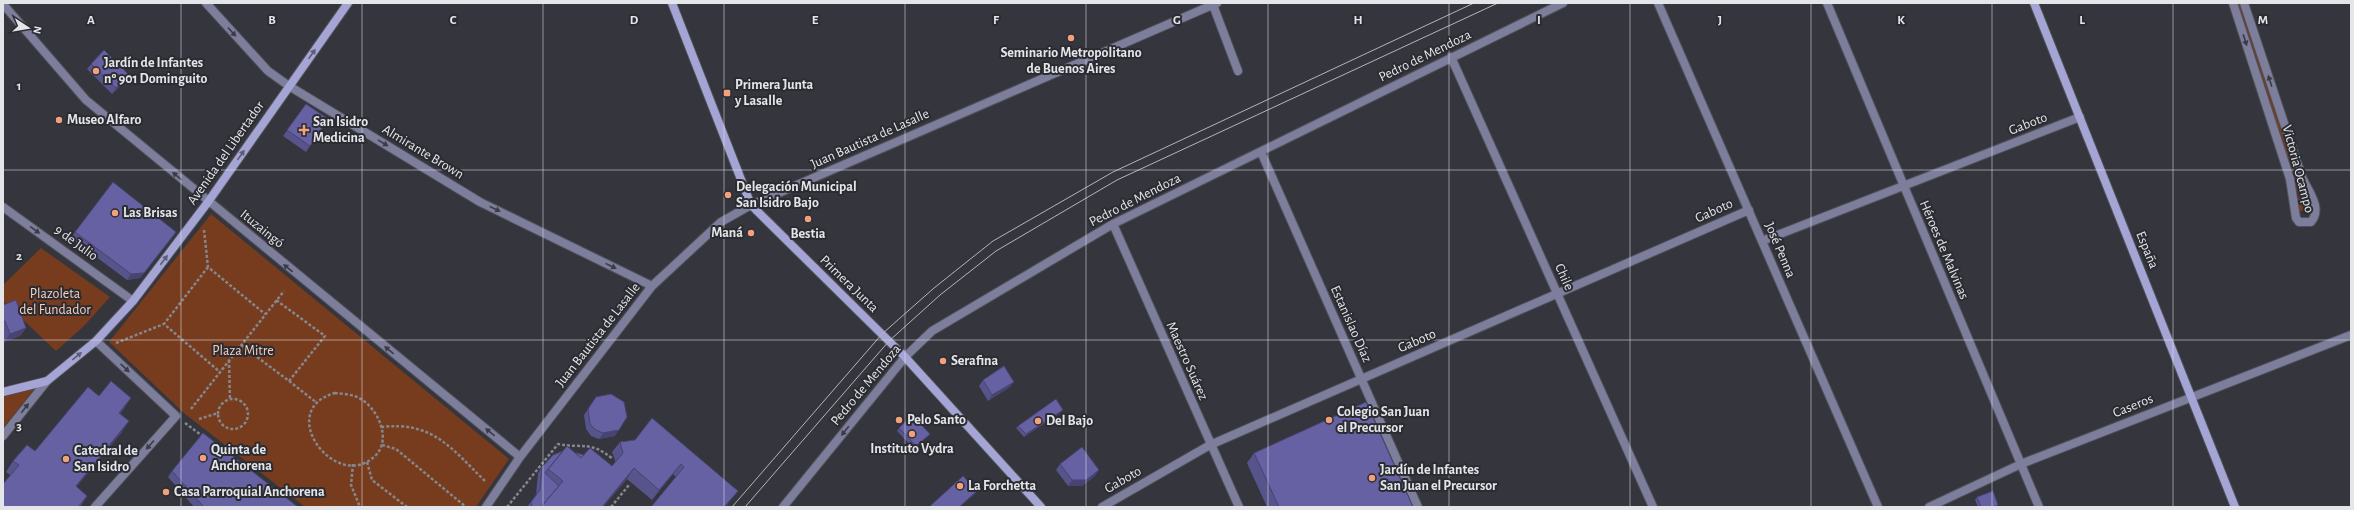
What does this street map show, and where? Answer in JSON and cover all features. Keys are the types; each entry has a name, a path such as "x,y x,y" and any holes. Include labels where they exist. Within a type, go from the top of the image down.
{"street":[{"name":"Almirante Brown","path":"206,3 268,71 289,86 480,202 652,286"},
{"name":"Avenida del Libertador","path":"3,392 47,381 96,341 133,301 208,202 348,3"},
{"name":"Primera Junta","path":"672,3 751,205 905,357 1041,507"},
{"name":"Pedro de Mendoza","path":"783,507 905,357 932,332 1113,224 1563,3"},
{"name":"José Penna","path":"1658,3 1878,507"},
{"name":"Héroes de Malvinas","path":"1827,3 2039,507"},
{"name":"España","path":"2034,3 2235,507"},
{"name":"Victoria Ocampo","path":"2233,3 2290,180 2295,204 2294,212 2299,222 2311,222 2317,211 2315,203 2311,198 2302,177 2244,3"},
{"name":"Ituzaingó","path":"3,4 86,100 208,202 520,457"},
{"name":"Juan Bautista de Lasalle","path":"486,507 520,457 652,286 721,222 751,205 1215,4"},
{"path":"1215,4 1238,71"},
{"name":"Chile","path":"1451,57 1653,507"},
{"path":"2265,102 2275,97"},
{"name":"Gaboto","path":"1762,241 2080,117"},
{"name":"Estanislao Díaz","path":"1261,152 1418,507"},
{"path":"2295,204 2299,198 2311,198"},
{"name":"9 de Julio","path":"3,207 133,301"},
{"name":"Gaboto","path":"1102,507 1210,445 1749,210"},
{"name":"Maestro Suárez","path":"1113,224 1210,445 1239,507"},
{"name":"Caseros","path":"1929,507 2021,464 2351,335"},
{"path":"95,507 176,416 96,341"},
{"path":"3,436 47,381"}],"path":[{"path":"201,211 208,267 265,314"},
{"path":"104,348 164,324 208,267"},
{"path":"191,409 284,291"},
{"path":"276,300 325,336 290,381"},
{"path":"164,324 220,372"},
{"path":"241,345 317,403"},
{"path":"229,360 230,400"},
{"path":"335,393 359,398 380,420 382,445 377,454 366,462 353,464 333,460 321,452 313,441 309,431 310,416 317,403 324,396 335,393"},
{"path":"230,400 243,404 247,413 245,422 238,428 228,428 220,422 218,413 222,404 230,400"},
{"path":"199,419 218,413"},
{"path":"176,416 207,440"},
{"path":"381,427 400,425 422,429 445,442 485,481"},
{"path":"506,507 558,444 571,446 587,445 600,449 613,460"},
{"path":"382,445 396,449 466,507"},
{"path":"366,462 372,480 407,507"},
{"path":"353,464 351,485 360,507"},
{"path":"611,507 629,485"}],"green space":[{"path":"2236,3 2241,3 2308,200 2309,205 2304,211 2299,211 2297,203 2299,196"},
{"name":"Plaza Mitre","path":"211,214 509,459 476,507 305,507 185,414 109,342"},
{"name":"Plazoleta del Fundador","path":"41,248 110,297 84,326 56,351 3,301 3,285"},
{"path":"35,388 3,428 3,397"}],"building":[{"path":"104,50 129,75 116,88 91,64"},
{"name":"San Isidro Medicina","path":"306,104 328,119 310,146 287,130"},
{"name":"Las Brisas","path":"113,182 176,232 144,273 131,274 75,232"},
{"path":"16,300 26,328 10,334 5,321 3,322 3,305"},
{"path":"1004,366 1014,382 992,395 983,380"},
{"path":"111,381 131,398 119,413 129,421 76,486 87,496 78,507 3,507 3,484 19,465 13,461 27,445 35,451 88,387 99,396"},
{"path":"611,394 624,402 627,417 619,430 603,433 596,430 590,424 588,409 596,397"},
{"name":"Del Bajo","path":"1056,399 1063,410 1026,434 1018,426"},
{"name":"Colegio San Juan el Precursor","path":"1366,402 1413,507 1279,507 1254,453"},
{"name":"Instituto Vydra","path":"912,415 930,434 916,446 899,428"},
{"path":"652,418 738,491 724,507 651,507 684,467 681,464 659,490 634,468 602,507 541,507 563,481 548,469 567,446 581,458 590,448 612,466 623,453 620,442 635,440"},
{"name":"Quinta de Anchorena","path":"203,433 298,507 204,507 172,471"},
{"path":"1082,447 1099,470 1086,480 1072,480 1060,464"},
{"path":"563,451 545,473 559,486 541,507 532,507 531,502 540,490 542,467 553,455"},
{"path":"577,453 584,455 581,458"},
{"name":"La Forchetta","path":"963,476 977,491 959,507 929,507"},
{"path":"1993,491 1998,505 1993,507 1981,507 1977,497"}],"tram line":[{"path":"732,507 882,334 934,288 993,241 1113,172 1474,3"},
{"path":"745,507 889,341 940,295 996,251 1117,180 1498,3"}],"place":[{"name":"Seminario Metropolitano de Buenos Aires","path":"1071,38"},
{"name":"Jardín de Infantes nº 901 Dominguito","path":"96,71"},
{"name":"Primera Junta y Lasalle","path":"727,93"},
{"name":"Museo Alfaro","path":"59,120"},
{"name":"San Isidro Medicina","path":"304,130"},
{"name":"Delegación Municipal San Isidro Bajo","path":"728,195"},
{"name":"Las Brisas","path":"115,213"},
{"name":"Bestia","path":"808,219"},
{"name":"Maná","path":"751,233"},
{"name":"Serafina","path":"943,361"},
{"name":"Pelo Santo","path":"899,420"},
{"name":"Colegio San Juan el Precursor","path":"1329,420"},
{"name":"Del Bajo","path":"1038,421"},
{"name":"Instituto Vydra","path":"912,434"},
{"name":"Quinta de Anchorena","path":"203,458"},
{"name":"Catedral de San Isidro","path":"66,459"},
{"name":"Jardín de Infantes San Juan el Precursor","path":"1372,478"},
{"name":"La Forchetta","path":"960,486"},
{"name":"Casa Parroquial Anchorena","path":"166,492"}]}
